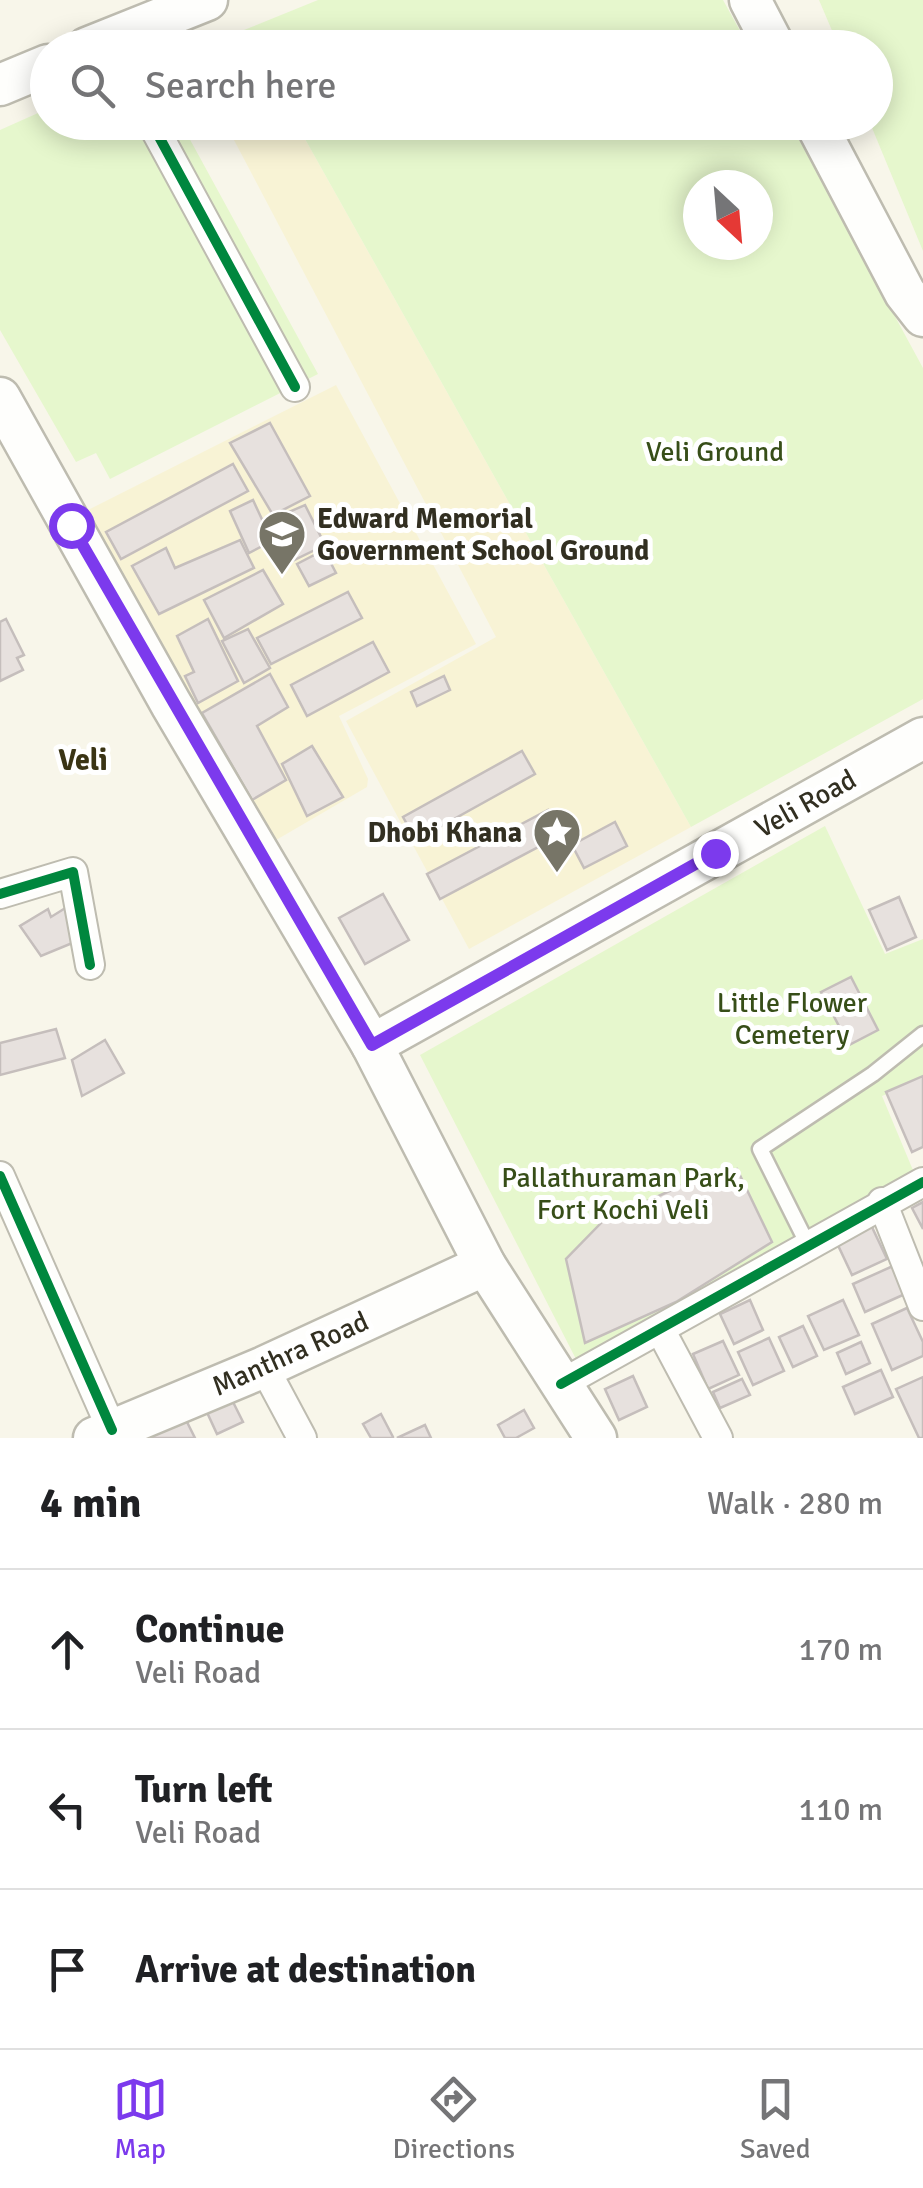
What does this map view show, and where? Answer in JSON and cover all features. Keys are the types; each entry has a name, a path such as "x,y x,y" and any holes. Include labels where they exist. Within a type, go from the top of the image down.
{"main road":[{"path":"134,30 208,0"},
{"path":"750,0 766,30"},
{"path":"0,85 30,72"},
{"path":"825,140 919,306"},
{"path":"0,398 171,704 372,1045 485,1266 596,1438"},
{"name":"Veli Road","path":"372,1045 923,738"},
{"name":"Manthra Road","path":"103,1434 264,1367 485,1266"}],"street":[{"path":"161,140 295,387"},
{"path":"0,894 72,872 90,964"},
{"path":"0,1176 103,1434"},
{"path":"561,1384 923,1182"},
{"path":"882,1202 923,1306"},
{"path":"660,1331 718,1438"},
{"path":"264,1367 302,1438"}],"lane":[{"path":"808,1244 760,1148 873,1074 923,1034"}],"shaded area":[{"name":"Dhobi Khana","path":"234,140 306,140 691,827 469,949 346,721 496,637"},
{"name":"Edward Memorial Government School Ground","path":"336,385 476,644 339,716 368,779 367,787 271,843 88,510"}],"green space":[{"path":"318,0 723,0 740,30 244,30"},
{"path":"819,0 923,0 923,251 877,140 893,140 893,30 832,30"},
{"path":"30,117 30,140 190,140 318,374 110,479 96,453 76,462 0,330 0,130"},
{"name":"Veli Ground","path":"306,140 799,140 923,368 923,699 691,827"},
{"path":"825,826 885,954 923,939 923,1079 882,1096 915,1175 577,1361 420,1055"}],"building":[{"path":"270,423 310,496 273,515 230,443"},
{"path":"233,464 248,491 121,559 106,532"},
{"path":"253,500 272,541 249,553 230,511"},
{"path":"305,505 325,545 286,564 266,522"},
{"path":"240,540 254,568 159,614 132,566 166,548 175,568"},
{"path":"324,550 336,573 309,586 297,564"},
{"path":"263,570 283,604 224,638 204,600"},
{"path":"348,592 362,618 271,664 257,638"},
{"path":"6,619 24,655 17,658 23,670 0,681 0,622"},
{"path":"208,619 238,681 198,703 185,676 194,672 177,636"},
{"path":"248,629 270,668 244,683 222,641"},
{"path":"373,642 389,672 307,716 291,685"},
{"path":"270,674 288,707 257,726 286,780 252,800 202,713"},
{"path":"444,676 450,690 417,706 411,692"},
{"path":"312,746 343,797 307,816 282,764"},
{"path":"522,751 535,774 416,840 403,817"},
{"path":"548,810 561,835 440,899 427,874"},
{"path":"615,822 627,846 584,868 572,845"},
{"path":"383,894 409,940 365,964 339,918"},
{"path":"899,897 916,937 887,950 869,910"},
{"path":"67,907 82,939 41,956 20,926 48,909 51,917"},
{"path":"851,977 878,1030 849,1045 821,992"},
{"path":"56,1029 65,1058 0,1075 0,1043"},
{"path":"105,1040 124,1073 82,1096 72,1060"},
{"path":"923,1076 923,1147 912,1152 886,1092"},
{"path":"737,1169 772,1242 676,1302 585,1343 566,1259 603,1221 685,1184"},
{"path":"923,1202 923,1229 912,1208"},
{"path":"871,1225 887,1259 852,1275 836,1241"},
{"path":"893,1266 905,1294 865,1312 853,1284"},
{"path":"750,1300 763,1330 734,1344 720,1314"},
{"path":"843,1300 859,1335 824,1350 808,1316"},
{"path":"907,1308 923,1342 923,1356 892,1370 872,1324"},
{"path":"803,1326 817,1356 793,1367 779,1337"},
{"path":"769,1338 784,1371 753,1385 738,1352"},
{"path":"723,1341 739,1375 708,1389 693,1354"},
{"path":"861,1342 870,1363 846,1374 837,1353"},
{"path":"881,1370 893,1397 855,1414 843,1387"},
{"path":"633,1376 647,1407 619,1420 605,1389"},
{"path":"923,1377 923,1438 919,1438 896,1389"},
{"path":"742,1379 750,1395 720,1408 713,1392"},
{"path":"230,1396 243,1422 217,1434 205,1408"},
{"path":"524,1410 534,1428 516,1438 505,1438 498,1425"},
{"path":"381,1414 392,1438 371,1438 363,1424"},
{"path":"184,1416 195,1438 147,1438 145,1434"},
{"path":"425,1425 431,1438 397,1438"}],"cycle path":[{"path":"161,140 295,387"},
{"path":"0,894 73,872 90,965"},
{"path":"0,1176 112,1430"},
{"path":"561,1384 923,1182"}],"place":[{"name":"Edward Memorial Government School Ground","path":"282,576"},
{"name":"Dhobi Khana","path":"557,874"}],"district":[{"name":"Veli","path":"83,760"}],"route":[{"path":"71,525 171,704 372,1045 715,853"}],"park label":[{"name":"Little Flower Cemetery","path":"792,1018"},
{"name":"Pallathuraman Park, Fort Kochi Veli","path":"623,1193"}]}
